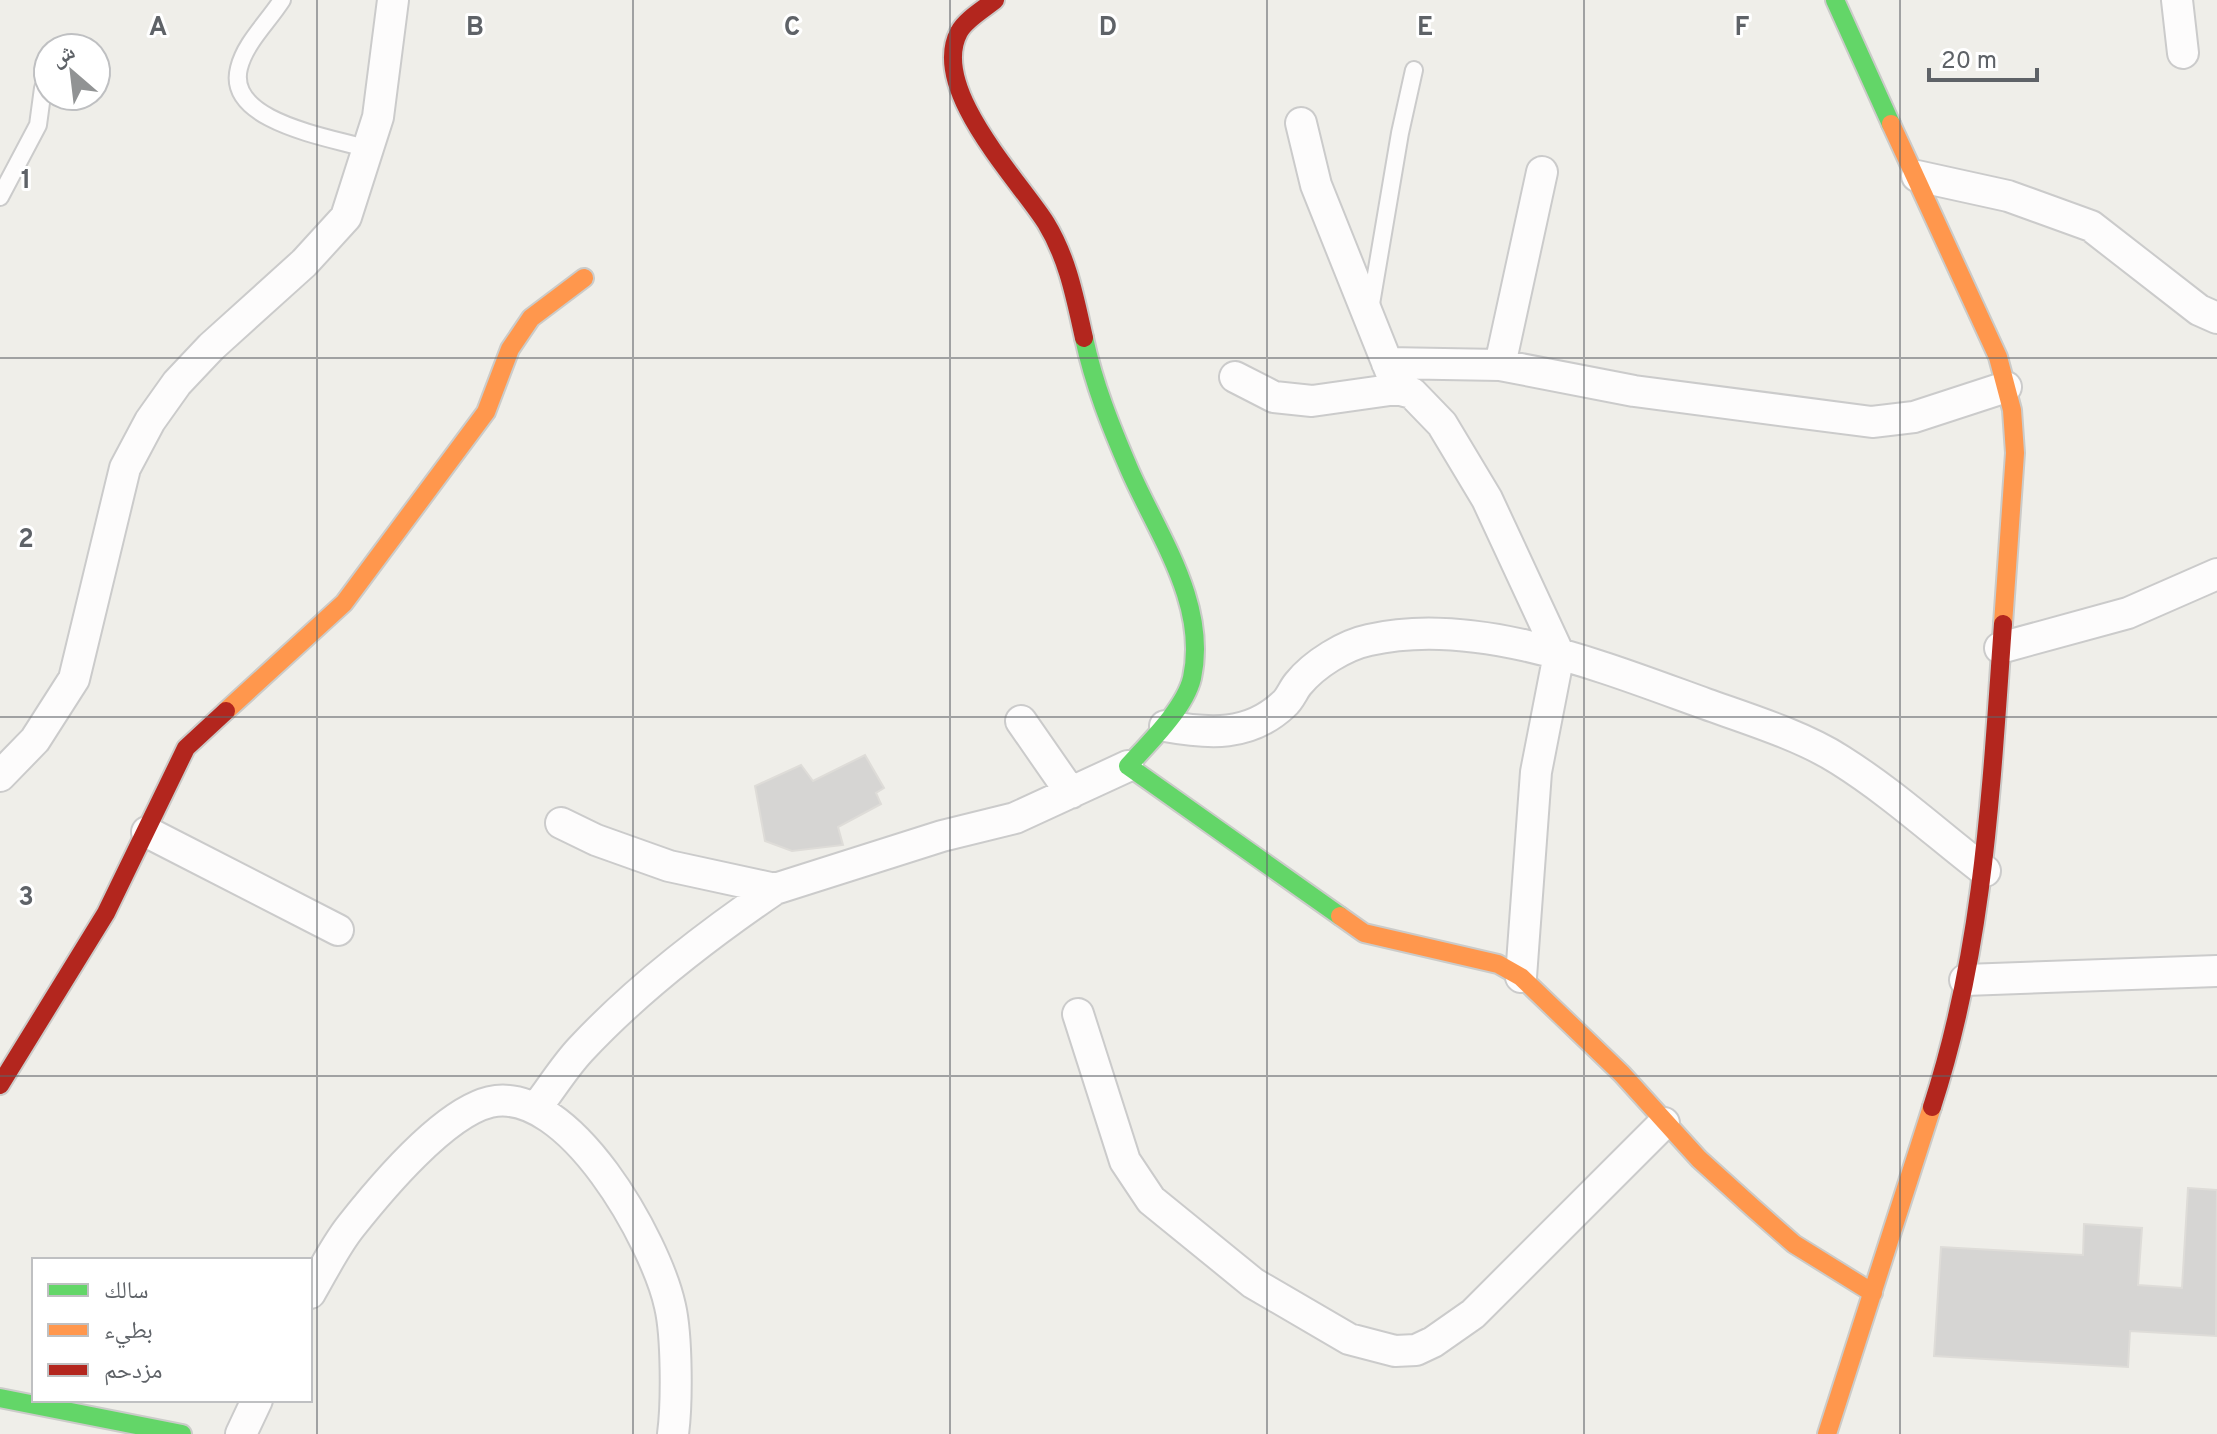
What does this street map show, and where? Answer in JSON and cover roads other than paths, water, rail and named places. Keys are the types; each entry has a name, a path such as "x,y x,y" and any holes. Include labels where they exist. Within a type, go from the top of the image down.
{"main road":[{"path":"995,0 960,29 954,44 953,67 973,123 1046,223 1066,260 1094,384 1131,473 1186,589 1195,641 1192,680 1165,726 1128,766 1364,933 1498,964 1521,977 1622,1074 1664,1123 1794,1244 1873,1293"},
{"path":"1827,1434 1955,1037 1985,871 2015,453 2006,387 1998,357 1835,0"},
{"path":"0,1085 67,984 147,832 172,770 186,748 344,603 486,412 510,349 531,318 584,278"},
{"path":"0,1398 182,1434"}],"street":[{"path":"0,776 35,740 74,679 125,468 150,421 185,374 304,263 346,217 378,117 393,0"},
{"path":"2177,0 2183,53"},
{"path":"1301,123 1316,185 1392,376 1431,409 1463,454 1559,654 1536,772 1521,977"},
{"path":"1500,365 1542,172"},
{"path":"1917,176 2008,196 2091,226 2199,310 2217,318"},
{"path":"1235,377 1274,397 1312,401 1392,376 1500,365 1634,391 1872,422 1914,417 2006,387"},
{"path":"2000,648 2128,613 2217,574"},
{"path":"1165,726 1207,734 1264,720 1287,703 1298,684 1314,669 1367,640 1401,635 1502,642 1559,654 1745,719 1839,759 1985,871"},
{"path":"1021,721 1071,793"},
{"path":"536,1108 579,1051 627,1005 711,935 775,889 942,836 1015,818 1128,766"},
{"path":"561,823 596,840 669,866 775,889"},
{"path":"147,832 338,930"},
{"path":"1965,980 2217,971"},
{"path":"1078,1014 1125,1161 1151,1200 1253,1283 1349,1339 1395,1351 1416,1350 1433,1342 1473,1314 1664,1123"},
{"path":"312,1290 350,1227 440,1129 463,1111 505,1099 536,1108 566,1130 607,1179 623,1199 647,1245 671,1307 673,1434"},
{"path":"241,1434 256,1402"}],"lane":[{"path":"282,0 247,49 239,66 236,85 243,98 254,111 272,119 368,149"},
{"path":"1369,316 1400,133 1414,70"},
{"path":"0,197 38,125 40,112"}]}
